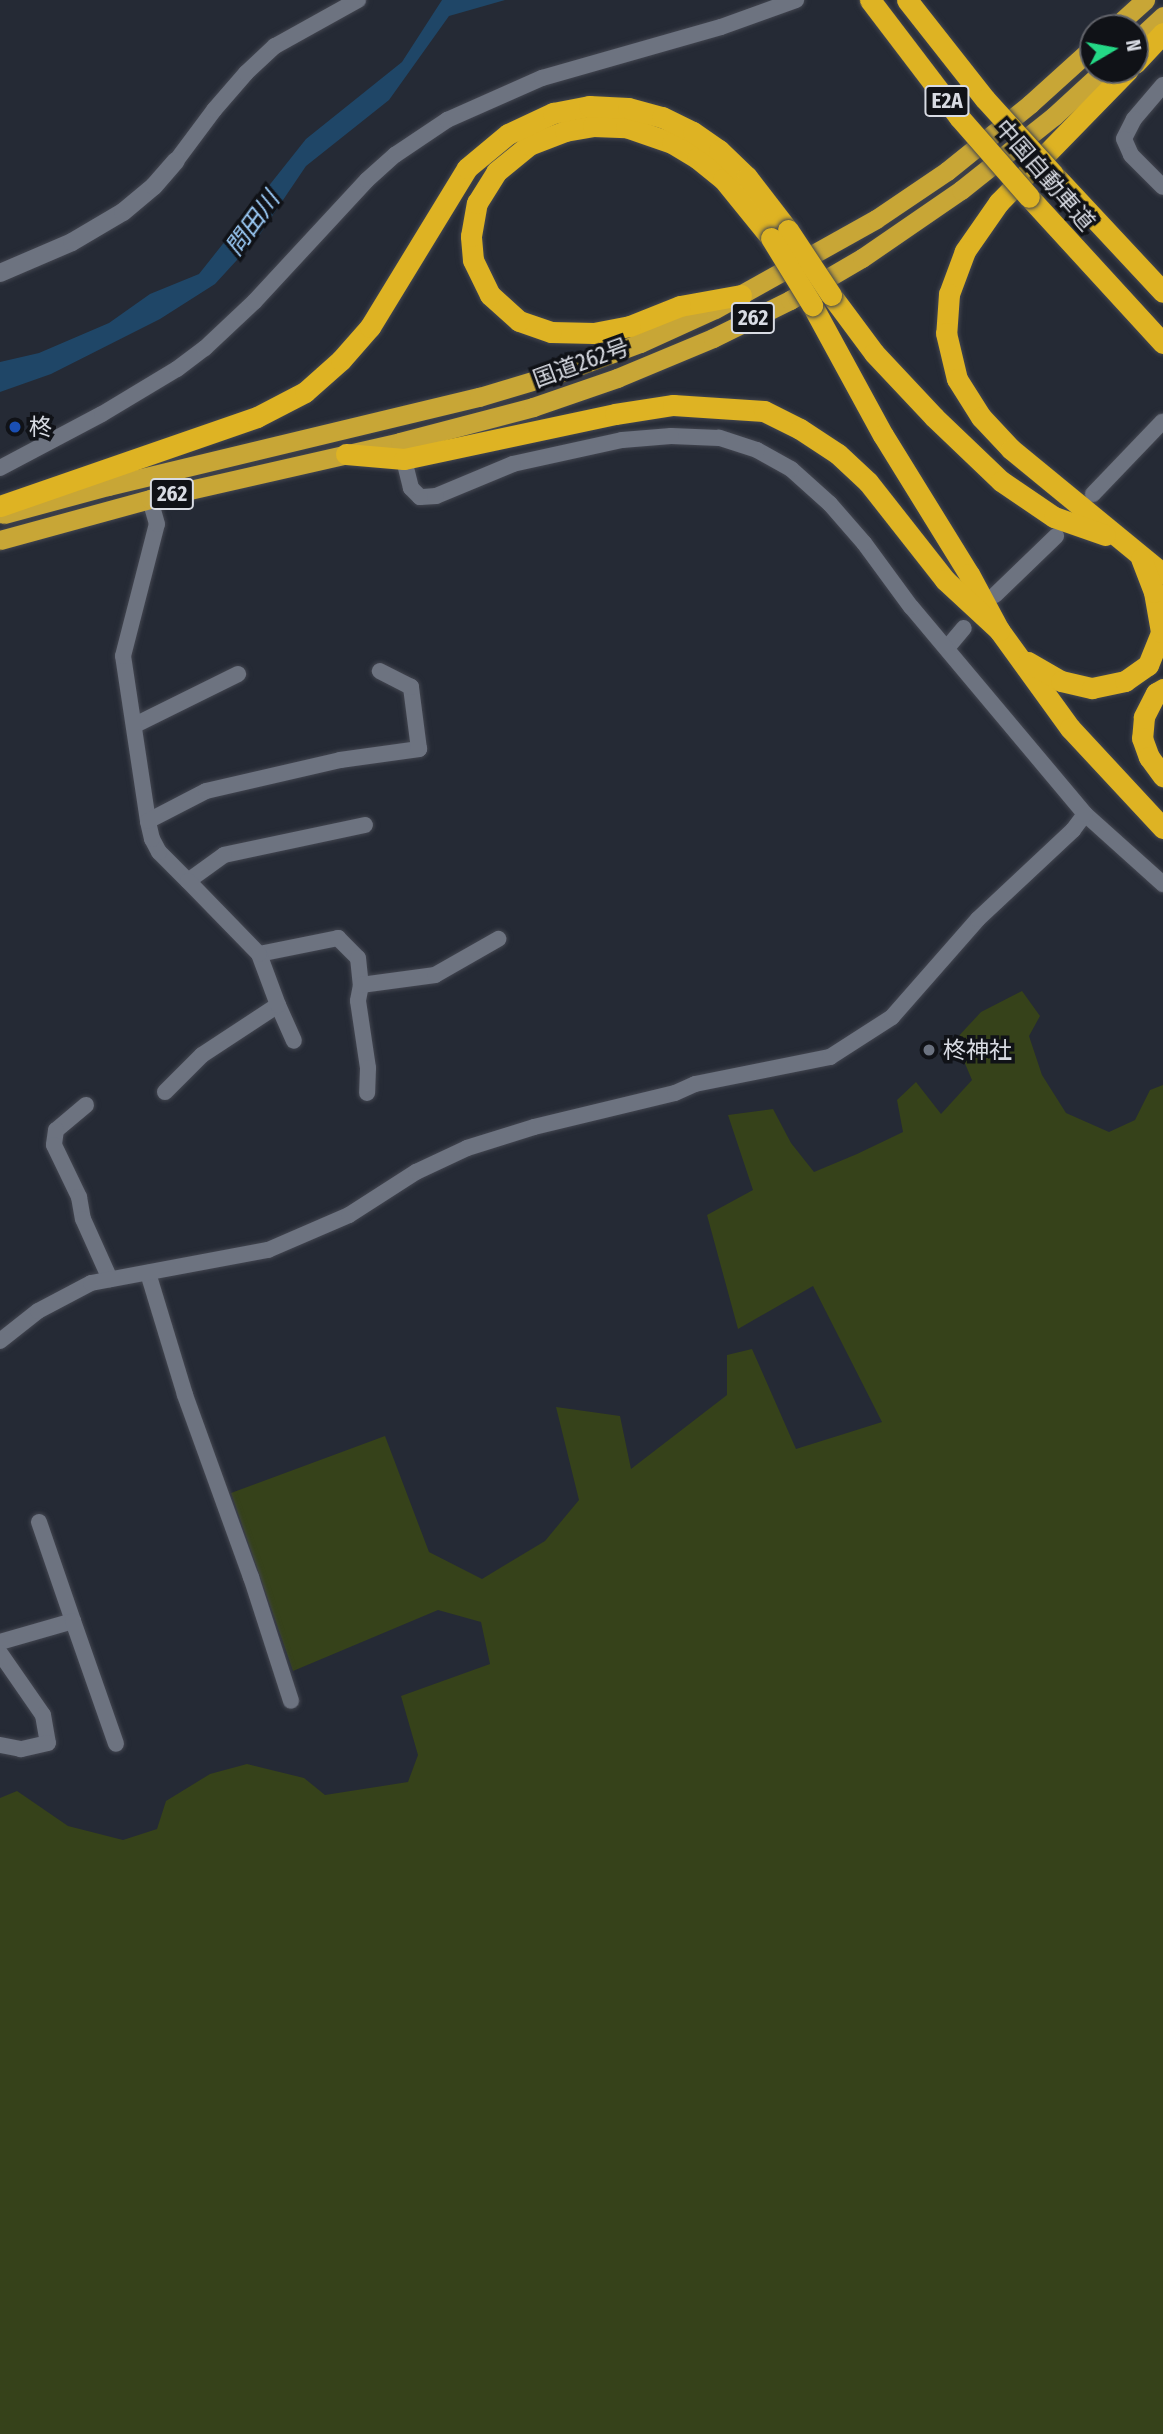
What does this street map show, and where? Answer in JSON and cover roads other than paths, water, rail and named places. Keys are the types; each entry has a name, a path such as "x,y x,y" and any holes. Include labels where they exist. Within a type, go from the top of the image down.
{"highway":[{"name":"中国自動車道","path":"870,0 960,117 1029,197 1163,343"},
{"name":"中国自動車道","path":"907,0 985,99 1163,292"},
{"path":"1129,14 1144,0"},
{"path":"1149,29 1163,16"},
{"path":"1149,48 1163,33"},
{"name":"国道262号","path":"0,515 108,486 479,397 559,373 640,343 741,295 876,219 947,171 1030,104 1079,60"},
{"name":"国道262号","path":"402,451 617,378 713,338 790,300 862,257 961,190 1054,116 1089,84"},
{"path":"1114,84 999,202 965,251 949,294 946,334 957,379 981,417 1011,449 1163,574"},
{"path":"0,506 246,422 305,392 341,360 370,327 467,168 508,134 554,113 589,106 628,108 672,122 719,150 747,177 821,300 883,435 969,574 999,630 1070,728 1163,828"},
{"path":"741,295 680,306 630,326 594,333 551,332 519,321 489,295 473,260 471,236 477,203 496,172 529,145 584,128 626,127 672,143 697,158 723,179 779,234"},
{"path":"821,300 934,417 1001,481 1054,517 1124,542"},
{"path":"346,454 402,451 673,405 764,411 800,429 838,454 868,482 945,580 999,630"},
{"name":"262","path":"0,540 150,499 346,454"},
{"path":"1017,654 1061,681 1092,688 1125,681 1148,665 1161,632 1154,592 1140,556"},
{"path":"1163,689 1156,693 1144,717 1142,738 1149,757 1163,776"}],"street":[{"path":"0,273 72,242 122,212 154,186 214,110 246,73 275,46 358,0"},
{"path":"0,468 103,414 177,369 205,348 254,302 367,180 395,155 447,120 542,78 721,27 796,0"},
{"path":"1163,85 1134,119 1124,139 1131,156 1163,187"},
{"path":"1093,494 1162,422"},
{"path":"402,451 411,488 420,496 436,496 513,464 622,440 671,436 719,438 744,446 791,469 830,504 1018,737 1085,814 1163,884"},
{"path":"150,499 157,524 123,656 152,839 159,852 259,954 294,1041"},
{"path":"995,595 1056,536"},
{"path":"947,648 964,628"},
{"path":"148,821 206,791 340,760 419,749 411,687 380,671"},
{"path":"135,725 238,674"},
{"path":"0,1341 38,1311 90,1283 268,1250 349,1215 415,1172 467,1148 534,1127 675,1093 695,1084 830,1057 892,1017 978,919 1073,830 1085,814"},
{"path":"188,880 224,855 365,825"},
{"path":"259,954 338,938 358,958 361,985 358,1001 368,1068 368,1093"},
{"path":"361,985 435,975 498,939"},
{"path":"165,1092 202,1055 278,1005"},
{"path":"86,1105 56,1130 54,1145 79,1197 83,1219 110,1279"},
{"path":"148,1273 185,1395 251,1577 291,1702"},
{"path":"39,1522 116,1744"},
{"path":"0,1642 72,1621"},
{"path":"0,1653 43,1715 48,1744 21,1749 0,1745"}],"water":[{"name":"問田川","path":"442,0 505,0 449,16 389,100 306,166 258,237 215,284 160,319 51,374 0,392 0,362 39,353 109,323 150,294 199,274 306,139 402,62"}],"place":[{"name":"柊","path":"15,427"},
{"name":"柊神社","path":"929,1050"}]}
